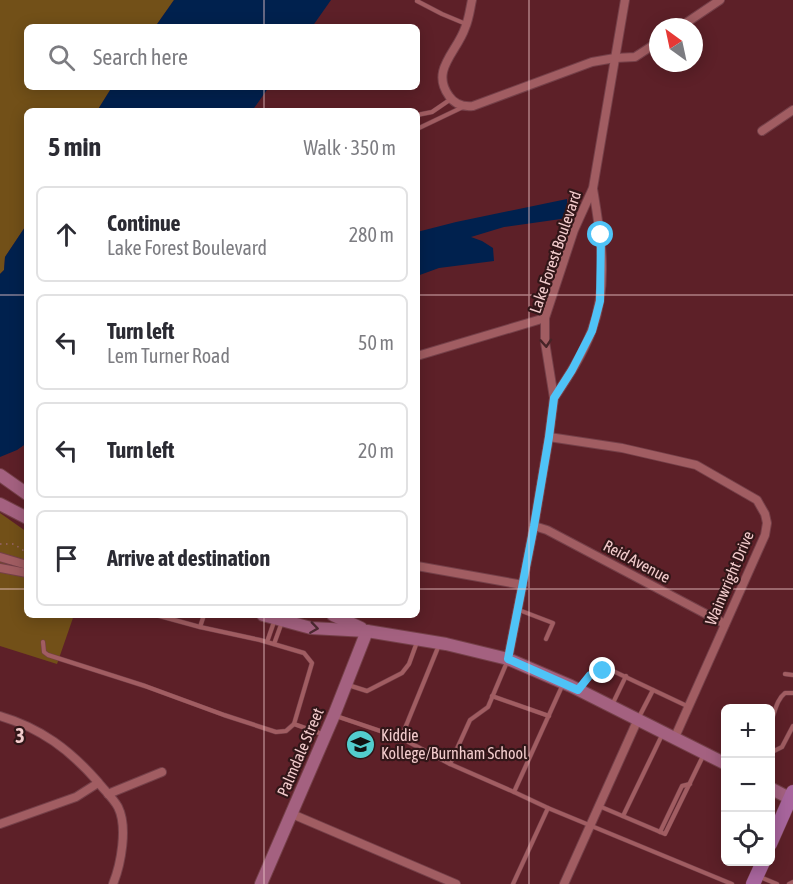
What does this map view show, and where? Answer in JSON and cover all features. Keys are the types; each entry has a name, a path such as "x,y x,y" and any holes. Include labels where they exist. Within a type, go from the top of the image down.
{"main road":[{"path":"0,475 24,492"},
{"path":"0,504 24,517"},
{"path":"273,618 311,628 418,639 508,659 564,683 721,761"},
{"path":"339,618 367,632"},
{"name":"Palmdale Street","path":"261,884 326,735 367,632"},
{"path":"775,790 792,797 775,835"},
{"path":"755,880 761,866"}],"street":[{"path":"472,0 466,24 456,47 442,69 441,80 451,99 464,107 473,106 592,62 635,57 649,48"},
{"name":"Lake Forest Boulevard","path":"508,659 534,526 554,398 545,342 545,318 574,230 593,188 625,0"},
{"path":"693,18 720,0"},
{"path":"762,131 793,110"},
{"name":"Lake Forest Boulevard","path":"554,398 572,370 592,331 600,301 601,235 593,188"},
{"path":"420,355 545,318"},
{"name":"Wainwright Drive","path":"549,437 622,448 696,465 757,500 765,514 767,523 765,535 688,706 669,735"},
{"name":"Reid Avenue","path":"534,526 547,530 725,624"},
{"path":"0,557 24,564"},
{"path":"420,567 523,585"},
{"path":"0,568 24,572"},
{"path":"0,716 37,730 53,739 70,753 108,794 118,809 122,830 122,853 112,884"},
{"path":"564,884 638,719"},
{"path":"108,794 162,772"},
{"path":"0,824 76,797 98,783"},
{"path":"292,814 456,884"}],"lane":[{"path":"417,1 466,24"},
{"path":"420,114 432,112 451,99"},
{"path":"420,128 464,107"},
{"path":"518,609 553,623 546,639"},
{"path":"43,642 44,652 48,655 276,732 286,731 294,724 312,663 304,653 167,618"},
{"path":"200,627 203,618"},
{"path":"267,642 273,618"},
{"path":"273,618 274,644"},
{"path":"347,685 367,691 402,673 409,664 418,639"},
{"path":"401,738 440,643"},
{"path":"450,764 470,720 484,710 492,696 508,659"},
{"path":"578,690 590,675 603,671"},
{"path":"613,671 688,706"},
{"path":"785,674 793,675"},
{"path":"611,706 626,676"},
{"path":"514,792 564,683"},
{"path":"638,719 654,690"},
{"path":"775,712 780,698 785,693 793,693"},
{"path":"492,696 549,716"},
{"path":"334,715 401,738 450,764 548,808 732,884"},
{"path":"294,724 326,735"},
{"path":"775,751 782,747 793,726"},
{"path":"623,816 669,735"},
{"path":"598,806 665,834 705,753"},
{"path":"513,884 548,808"},
{"path":"755,880 777,884"}],"path":[{"path":"0,544 14,544 24,551"}],"shaded area":[{"path":"0,0 174,0 157,24 24,24 24,90 110,90 99,108 24,108 24,228 5,257 4,270 0,274"},
{"path":"0,513 24,530 24,618 73,618 57,664 0,646"}],"water":[{"path":"174,0 331,0 314,24 157,24"},
{"path":"110,90 267,90 254,108 99,108"},
{"path":"567,199 568,218 504,227 471,237 493,248 494,261 439,268 420,275 420,231"},
{"path":"24,228 24,445 0,457 0,274 4,270 5,257"}],"place":[{"name":"Kiddie Kollege/Burnham School","path":"360,744"}],"route":[{"path":"601,235 600,301 592,331 572,370 554,398 534,526 508,659 578,690 590,675 603,671"}]}
